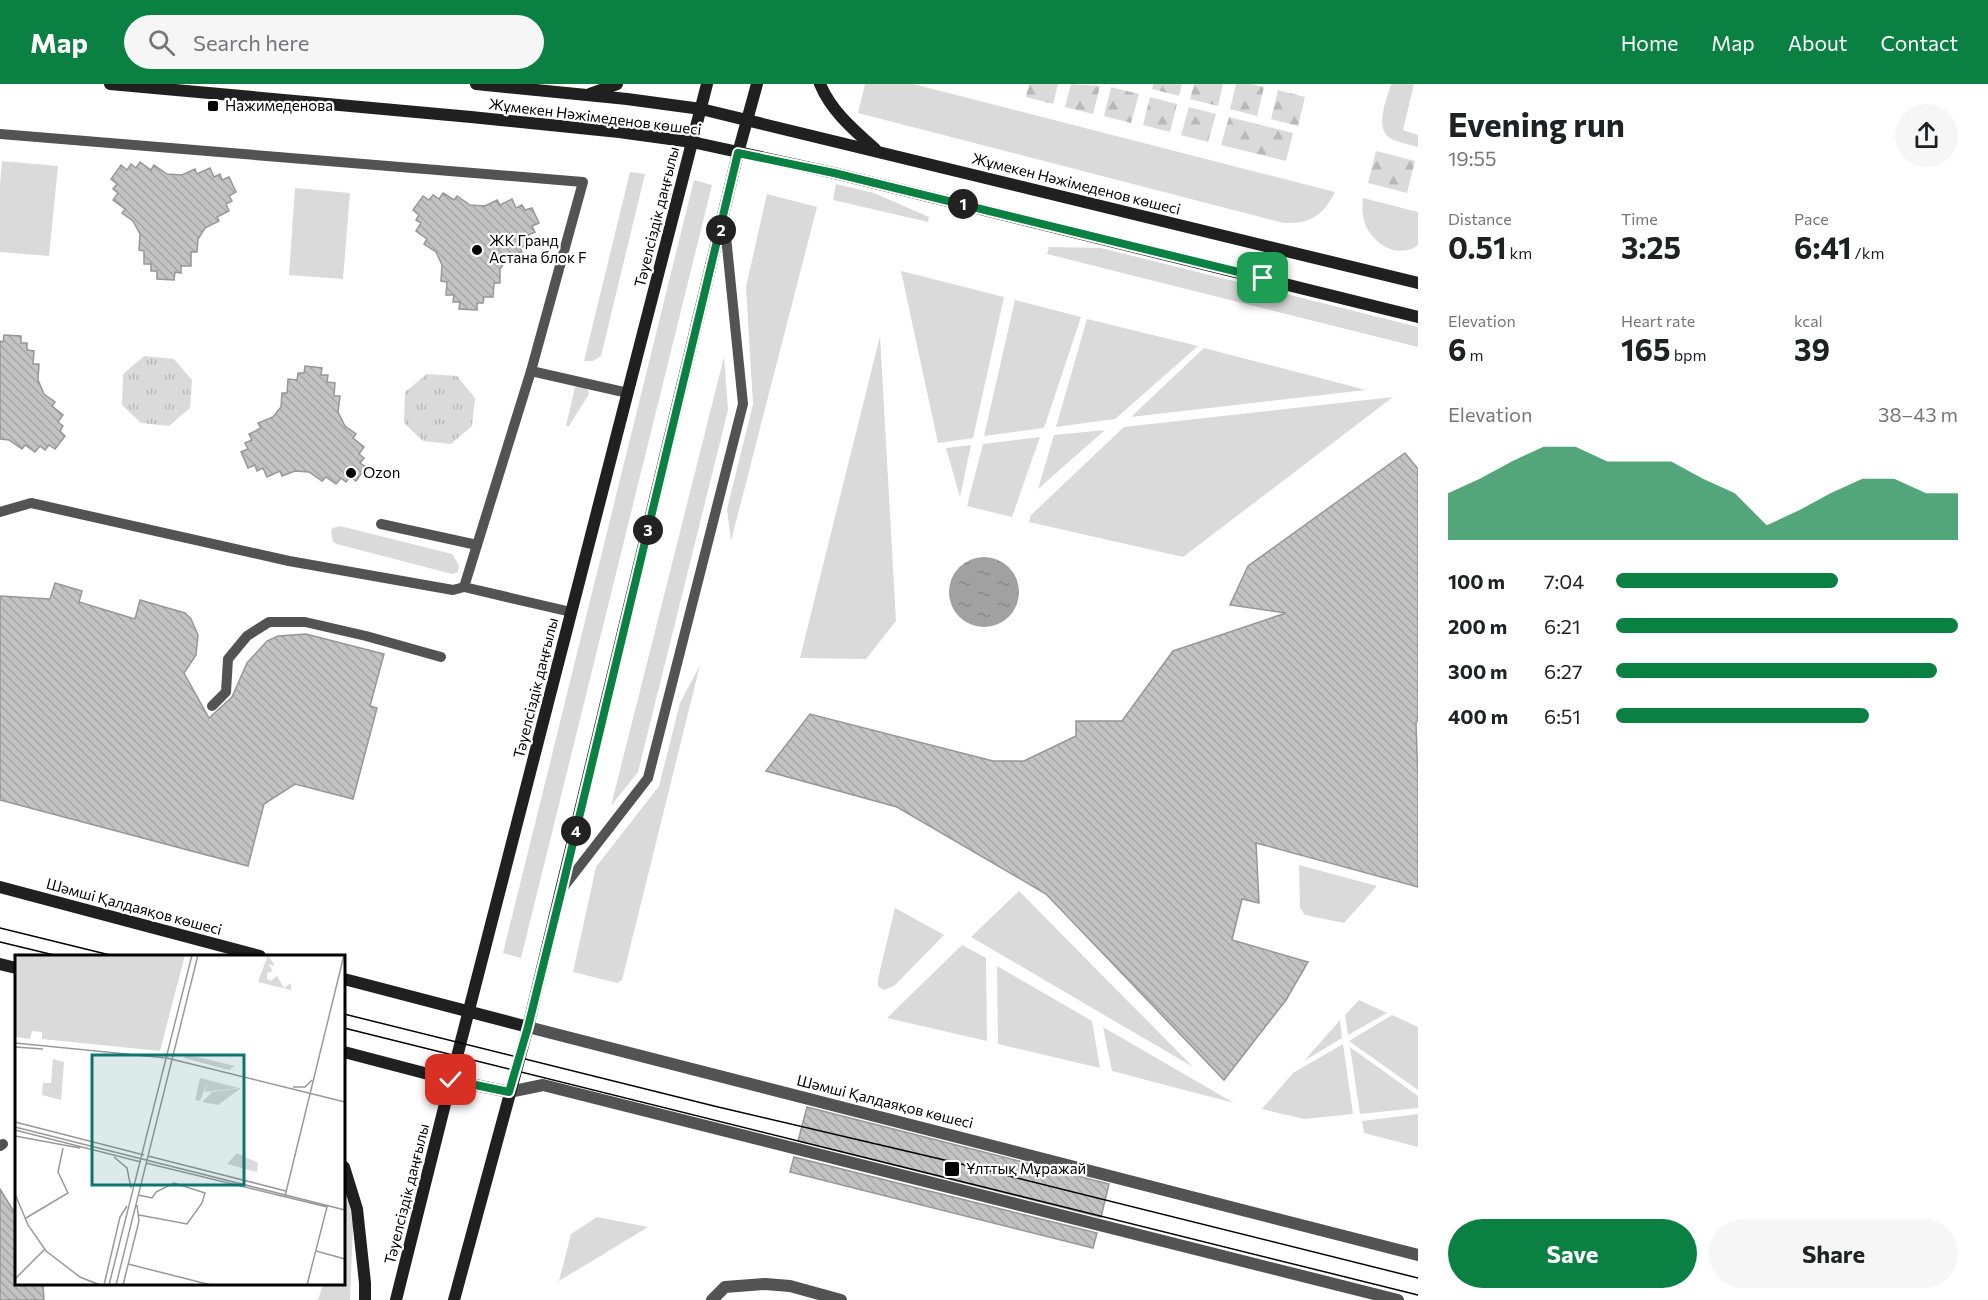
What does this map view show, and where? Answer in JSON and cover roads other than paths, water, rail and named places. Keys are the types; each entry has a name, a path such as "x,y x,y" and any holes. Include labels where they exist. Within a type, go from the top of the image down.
{"main road":[{"name":"Жұмекен Нәжімеденов көшесі","path":"110,84 471,117 692,142 881,184 1418,317"},
{"name":"Жұмекен Нәжімеденов көшесі","path":"476,84 700,109 1418,283"},
{"path":"586,95 617,84"},
{"name":"Тәуелсіздік даңғылы","path":"396,1300 707,84"},
{"path":"454,1300 528,1027 738,153 757,84"},
{"path":"820,84 826,97 848,124 875,150"},
{"name":"Шәмші Қалдаяқов көшесі","path":"0,887 253,955"},
{"path":"0,964 15,968"},
{"name":"Шәмші Қалдаяқов көшесі","path":"345,979 528,1027"},
{"path":"345,1052 451,1080 509,1092"},
{"path":"345,1170 357,1209 365,1300"}],"street":[{"name":"Шәмші Қалдаяқов көшесі","path":"528,1027 1418,1255"},
{"path":"509,1092 543,1085 1398,1300"},
{"path":"712,1300 725,1287 765,1284 790,1286 841,1300"}],"lane":[{"path":"0,134 583,182 531,371 464,587"},
{"path":"562,889 648,778 742,404 724,216"},
{"path":"531,371 628,393"},
{"path":"0,512 31,503 289,561 453,590 464,587 571,612"},
{"path":"381,524 477,545"},
{"path":"212,706 225,692 228,659 246,636 269,622 305,622 441,657"}],"water":[{"path":"984,557 997,560 1009,567 1016,579 1019,592 1016,605 1009,617 997,624 984,627 971,624 959,617 952,605 949,592 952,579 959,567 971,560"}],"tram line":[{"path":"0,928 110,955"},
{"path":"0,942 54,955"},
{"path":"345,1014 1418,1278"},
{"path":"345,1028 1418,1295"}],"place":[{"name":"Нажимеденова","path":"213,106"},
{"name":"ЖК Гранд Астана блок F","path":"477,250"},
{"name":"Ozon","path":"351,473"},
{"name":"Ұлттық Мұражай","path":"952,1169"}]}
